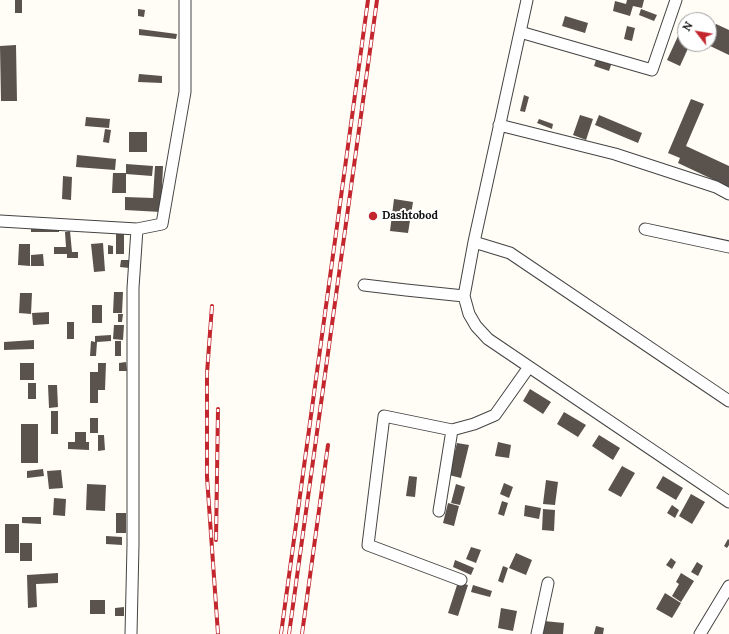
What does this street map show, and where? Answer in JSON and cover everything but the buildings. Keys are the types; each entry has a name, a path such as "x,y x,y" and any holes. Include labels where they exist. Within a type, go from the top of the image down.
{"street":[{"path":"0,221 138,229 162,224 184,92 185,0"},
{"path":"527,0 474,242 464,296 469,314 476,326 488,339 729,502"},
{"path":"520,32 652,70 676,0"},
{"path":"499,125 615,154 716,187 729,194"},
{"path":"131,634 134,545 133,288 138,229"},
{"path":"645,229 729,247"},
{"path":"474,242 510,253 729,401"},
{"path":"364,285 464,296"},
{"path":"461,580 368,545 384,416 452,430 474,424 495,415 528,367"},
{"path":"439,511 452,430"},
{"path":"537,634 548,583"},
{"path":"700,634 729,586"}],"railway":[{"path":"281,634 368,0"},
{"path":"289,634 377,0"},
{"path":"212,306 207,373 207,477 218,634"},
{"path":"216,540 218,409"},
{"path":"302,634 328,445"}],"place":[{"name":"Dashtobod","path":"373,216"}]}
